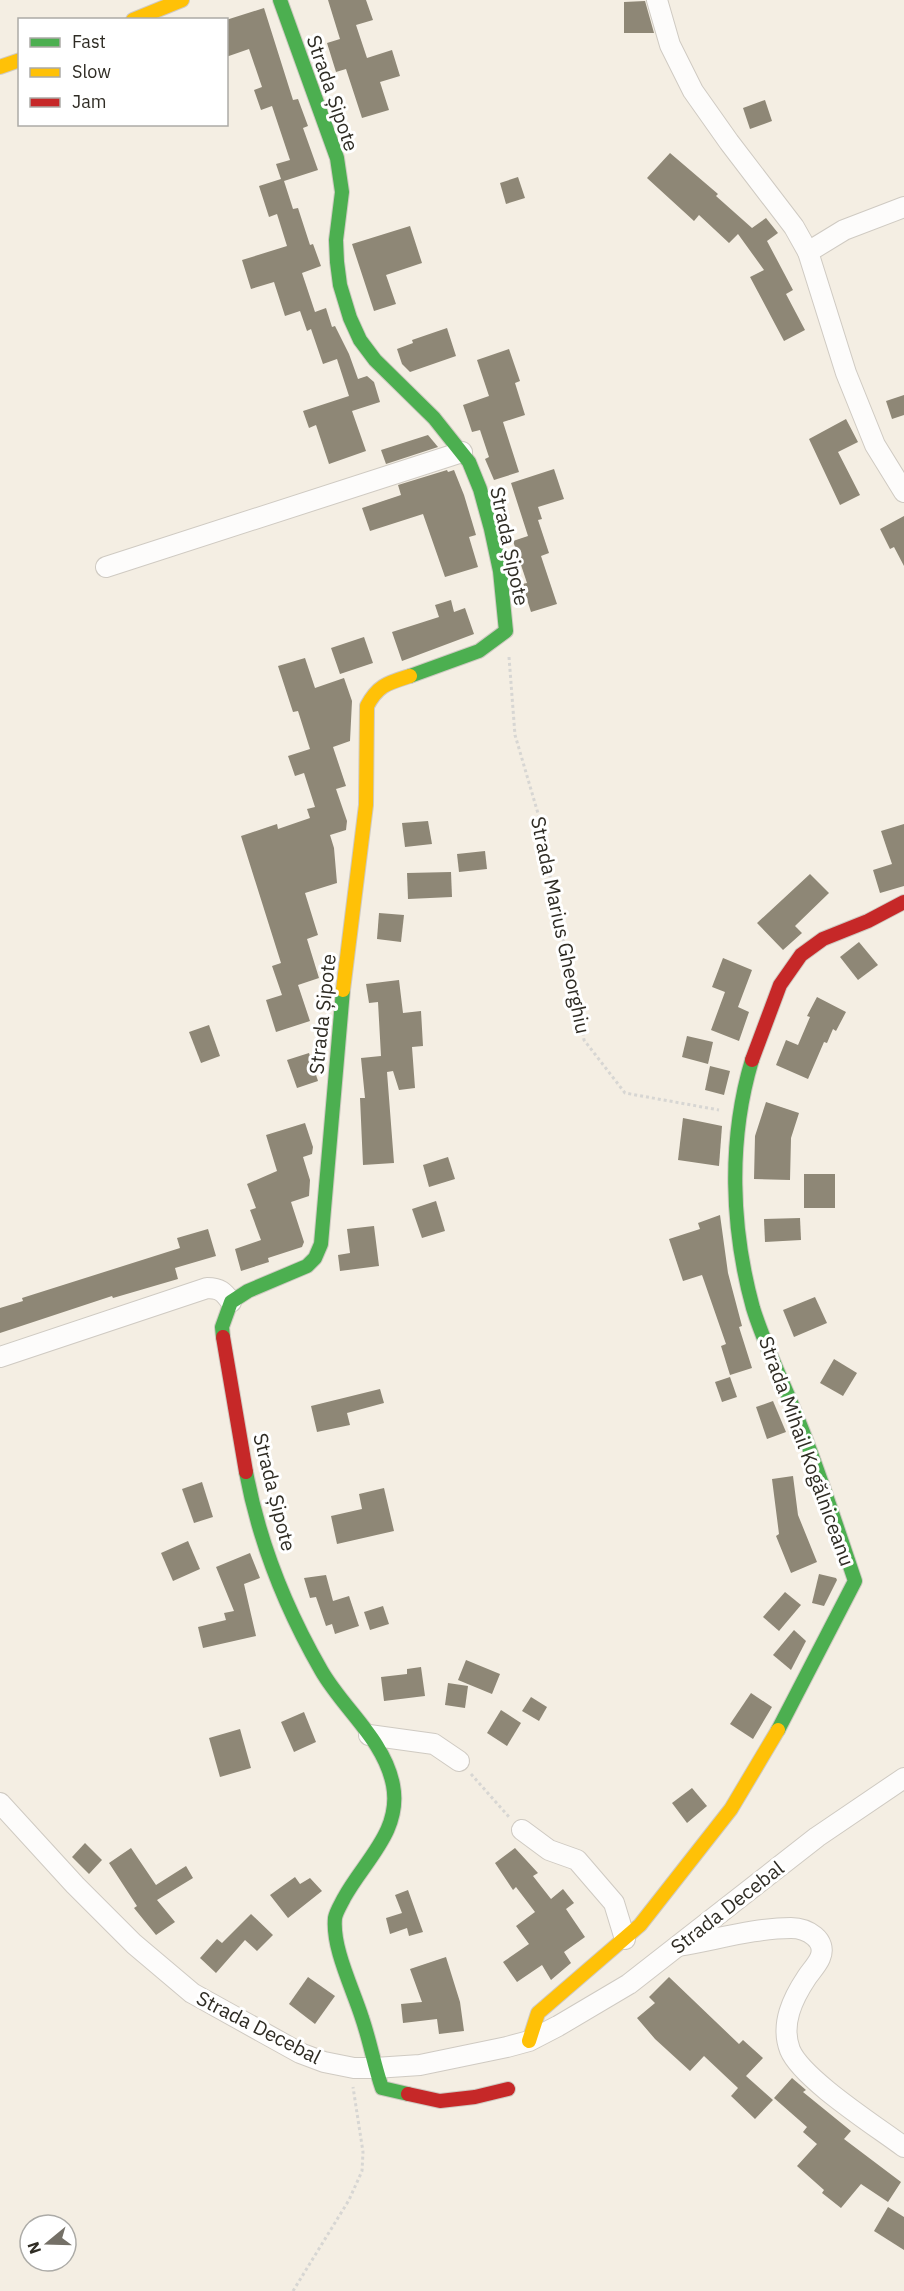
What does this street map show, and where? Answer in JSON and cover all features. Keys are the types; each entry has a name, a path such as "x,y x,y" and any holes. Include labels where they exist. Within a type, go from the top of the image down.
{"street":[{"path":"138,18 182,0"},
{"name":"Strada Șipote","path":"280,0 337,158 342,183 336,255 342,289 355,331 367,351 388,376 420,404 462,452 473,470 492,536 504,602 506,631 479,651 383,685 373,694 367,706 366,806 342,997 321,1244 315,1258 307,1266 248,1291 231,1302 222,1328 248,1480 263,1540 291,1610 322,1672 369,1735 385,1761 393,1786 393,1816 384,1839 353,1882 336,1916 335,1937 363,2020 375,2068"},
{"path":"657,0 670,45 693,91 735,151 794,227 808,252 846,373 874,445 904,492"},
{"path":"0,67 18,61"},
{"path":"808,252 844,230 904,207"},
{"path":"106,567 462,452"},
{"name":"Strada Mihail Kogălniceanu","path":"529,2041 538,2013 640,1925 730,1809 789,1711 855,1581 791,1400 767,1347 744,1266 737,1225 735,1182 739,1113 758,1039 773,999 790,966 809,947 904,902"},
{"path":"0,1357 207,1288 216,1288 224,1292 231,1302"},
{"path":"369,1735 434,1744 459,1761"},
{"name":"Strada Decebal","path":"0,1803 75,1885 135,1944 192,1994 300,2053 324,2062 354,2068 375,2068 420,2065 529,2041 629,1984 817,1837 904,1778"},
{"path":"522,1830 549,1850 577,1860 614,1903 625,1939"},
{"path":"676,1947 756,1932 793,1928 809,1932 818,1938 822,1949 821,1958 798,1992 789,2012 787,2027 789,2048 795,2060 810,2077 904,2147"},
{"path":"375,2068 382,2088 440,2101 475,2097 508,2089"}],"path":[{"name":"Strada Marius Gheorghiu","path":"506,631 516,735 542,827 558,924 574,974 584,1040 625,1093 739,1113"},
{"path":"459,1761 522,1830"},
{"path":"293,2291 349,2200 362,2171 363,2152 353,2088 354,2068"}],"building":[{"path":"328,0 366,0 373,20 356,25 367,58 392,50 400,76 380,82 389,110 362,118 346,69 336,72 327,43 340,39"},
{"path":"645,1 654,33 624,33 624,2"},
{"path":"264,8 293,100 298,99 308,126 303,128 318,170 284,181 293,209 298,208 310,245 313,244 321,266 302,273 315,312 326,308 332,327 335,326 349,354 358,379 367,376 374,382 380,402 352,411 366,451 329,464 316,425 309,428 303,411 349,396 337,359 323,364 311,329 307,331 300,311 285,316 274,282 251,289 242,260 287,246 277,214 269,217 259,186 281,179 276,164 290,160 272,106 261,110 254,90 262,87 249,49 228,56 228,19"},
{"path":"765,100 772,121 750,129 743,108"},
{"path":"670,153 718,194 716,196 752,228 766,218 778,233 767,241 793,290 786,294 805,330 784,341 750,277 764,270 738,234 729,243 699,215 694,221 647,178"},
{"path":"518,177 525,198 506,204 500,183"},
{"path":"410,226 422,263 386,275 396,304 374,311 352,244"},
{"path":"447,328 456,356 410,372 402,364 397,349 413,343 412,340"},
{"path":"509,349 520,381 515,383 525,415 503,422 519,472 494,480 485,459 489,457 480,430 472,432 463,405 489,396 477,360"},
{"path":"904,395 904,415 892,419 886,401"},
{"path":"846,419 858,442 838,452 860,495 840,505 809,439"},
{"path":"428,435 438,447 386,464 381,450"},
{"path":"554,469 564,499 538,507 542,519 538,520 549,553 541,556 557,604 531,612 522,584 527,583 513,541 528,536 511,483"},
{"path":"447,470 448,472 454,470 464,495 476,535 469,537 478,567 445,577 423,514 370,531 362,508 401,495 398,485"},
{"path":"904,516 904,566 894,547 890,549 880,529"},
{"path":"451,600 454,612 465,608 474,634 402,661 392,632 439,617 435,605"},
{"path":"364,637 373,663 340,674 331,648"},
{"path":"305,658 315,688 344,678 352,701 350,741 333,747 346,786 336,789 347,821 346,830 330,835 334,848 337,883 305,893 318,935 307,939 319,978 298,985 310,1021 276,1032 266,1000 282,995 272,966 281,963 241,836 277,824 278,829 310,818 307,809 315,807 304,773 295,776 288,756 310,749 298,711 293,712 278,666"},
{"path":"428,821 432,844 405,847 402,823"},
{"path":"904,824 904,886 880,893 873,870 892,864 881,831"},
{"path":"485,851 487,869 459,872 457,854"},
{"path":"451,872 452,897 408,899 407,873"},
{"path":"810,874 829,893 795,926 802,933 783,950 757,923"},
{"path":"379,913 404,915 401,942 377,939"},
{"path":"859,942 878,965 858,980 840,957"},
{"path":"723,958 752,970 738,1007 749,1012 739,1041 711,1030 725,992 712,987"},
{"path":"399,980 403,1013 421,1011 423,1046 412,1047 415,1088 399,1090 393,1071 387,1072 394,1163 363,1165 360,1098 365,1098 361,1058 381,1056 378,1002 369,1003 366,984"},
{"path":"817,997 846,1012 836,1031 833,1029 827,1043 824,1042 808,1079 776,1065 786,1040 798,1045 810,1017 807,1016"},
{"path":"209,1025 220,1056 201,1063 189,1032"},
{"path":"687,1036 713,1042 708,1064 682,1057"},
{"path":"309,1053 318,1081 297,1088 287,1060"},
{"path":"710,1066 730,1071 724,1095 705,1090"},
{"path":"766,1102 799,1113 791,1138 790,1180 754,1179 755,1136"},
{"path":"683,1118 722,1126 719,1166 678,1160"},
{"path":"305,1123 313,1147 312,1154 303,1157 310,1180 309,1196 291,1202 304,1242 302,1247 268,1258 269,1262 241,1271 235,1249 261,1240 250,1210 256,1208 247,1184 277,1171 266,1135"},
{"path":"448,1157 455,1179 429,1187 423,1165"},
{"path":"804,1174 835,1174 835,1208 804,1208"},
{"path":"436,1201 445,1231 422,1238 412,1209"},
{"path":"720,1215 728,1273 742,1326 739,1327 752,1368 730,1375 721,1346 726,1344 702,1275 683,1281 669,1239 700,1229 698,1223"},
{"path":"800,1218 801,1240 765,1242 764,1219"},
{"path":"374,1226 379,1266 340,1271 338,1255 350,1253 347,1229"},
{"path":"208,1229 216,1256 175,1268 178,1279 113,1298 112,1296 0,1333 0,1308 23,1301 22,1298 180,1248 177,1238"},
{"path":"815,1297 827,1323 794,1337 783,1310"},
{"path":"834,1359 857,1373 843,1396 820,1383"},
{"path":"730,1377 737,1397 722,1402 715,1382"},
{"path":"380,1389 384,1403 347,1413 350,1425 317,1432 311,1406"},
{"path":"773,1401 786,1432 767,1439 756,1407"},
{"path":"793,1476 798,1515 817,1562 791,1573 776,1536 779,1534 772,1479"},
{"path":"202,1482 213,1517 194,1523 182,1489"},
{"path":"384,1488 394,1531 337,1544 331,1516 362,1509 359,1494"},
{"path":"188,1541 200,1569 173,1581 161,1553"},
{"path":"250,1553 260,1578 244,1584 256,1636 203,1648 198,1627 226,1620 224,1613 234,1611 216,1567"},
{"path":"819,1574 837,1580 824,1606 812,1603"},
{"path":"326,1575 333,1601 349,1596 359,1626 335,1634 332,1624 326,1626 316,1597 310,1598 304,1578"},
{"path":"785,1592 801,1605 779,1631 763,1617"},
{"path":"383,1606 389,1624 370,1630 364,1612"},
{"path":"794,1630 806,1641 791,1670 773,1655"},
{"path":"466,1660 500,1674 492,1694 458,1680"},
{"path":"421,1667 425,1696 384,1701 381,1677 407,1674 407,1669"},
{"path":"448,1683 468,1686 465,1708 445,1705"},
{"path":"751,1693 772,1707 753,1739 730,1724"},
{"path":"531,1697 547,1707 539,1721 522,1711"},
{"path":"501,1710 521,1723 507,1746 487,1733"},
{"path":"304,1712 316,1742 294,1752 281,1722"},
{"path":"240,1729 251,1768 220,1777 209,1738"},
{"path":"692,1788 707,1806 687,1823 672,1803"},
{"path":"85,1843 102,1860 89,1874 72,1857"},
{"path":"131,1848 156,1885 186,1866 193,1878 157,1900 175,1922 156,1935 134,1908 137,1906 109,1863"},
{"path":"515,1848 538,1873 533,1876 551,1899 563,1889 574,1903 566,1909 585,1937 564,1952 571,1963 551,1980 542,1965 517,1982 503,1962 529,1944 516,1926 535,1912 516,1887 513,1890 495,1863"},
{"path":"295,1877 300,1884 310,1878 322,1891 288,1918 270,1895"},
{"path":"408,1890 423,1932 409,1936 407,1928 390,1934 386,1918 402,1913 395,1895"},
{"path":"251,1914 273,1935 257,1951 245,1940 216,1973 200,1958 217,1939 222,1943"},
{"path":"446,1957 460,2002 464,2031 439,2034 437,2019 403,2023 401,2004 422,2002 410,1969"},
{"path":"308,1977 335,1996 315,2024 289,2004"},
{"path":"669,1977 739,2044 743,2040 763,2058 746,2076 773,2100 755,2119 731,2096 738,2088 704,2056 690,2071 655,2039 637,2018 655,2003 649,1997"},
{"path":"792,2078 806,2090 803,2092 851,2131 844,2139 901,2182 888,2202 861,2184 841,2208 822,2193 824,2190 797,2166 817,2144 803,2132 807,2127 774,2098"},
{"path":"888,2207 904,2217 904,2250 874,2231"}],"traffic: fast":[{"path":"280,0 337,158 342,192 336,240 337,262 340,285 350,318 360,340 375,360 434,418 469,462 480,489 500,571 506,631 479,651 410,676"},
{"path":"223,1337 222,1327 231,1302 248,1291 307,1266 315,1258 321,1244 343,990"},
{"path":"752,1060 739,1121 735,1184 740,1247 746,1278 758,1323 807,1442 855,1581 778,1730"},
{"path":"246,1472 266,1549 296,1623 330,1684 381,1753 393,1785 394,1802 387,1831 340,1905 336,1913 335,1930 340,1955 365,2027 382,2088 408,2094"}],"traffic: slow":[{"path":"138,18 182,0"},
{"path":"0,67 18,61"},
{"path":"343,990 366,805 367,706 375,693 384,686 410,676"},
{"path":"529,2041 538,2013 640,1925 731,1809 778,1730"}],"traffic: jam":[{"path":"752,1060 780,985 801,955 823,939 868,921 904,902"},
{"path":"223,1337 246,1472"},
{"path":"408,2094 440,2101 475,2097 508,2089"}]}
